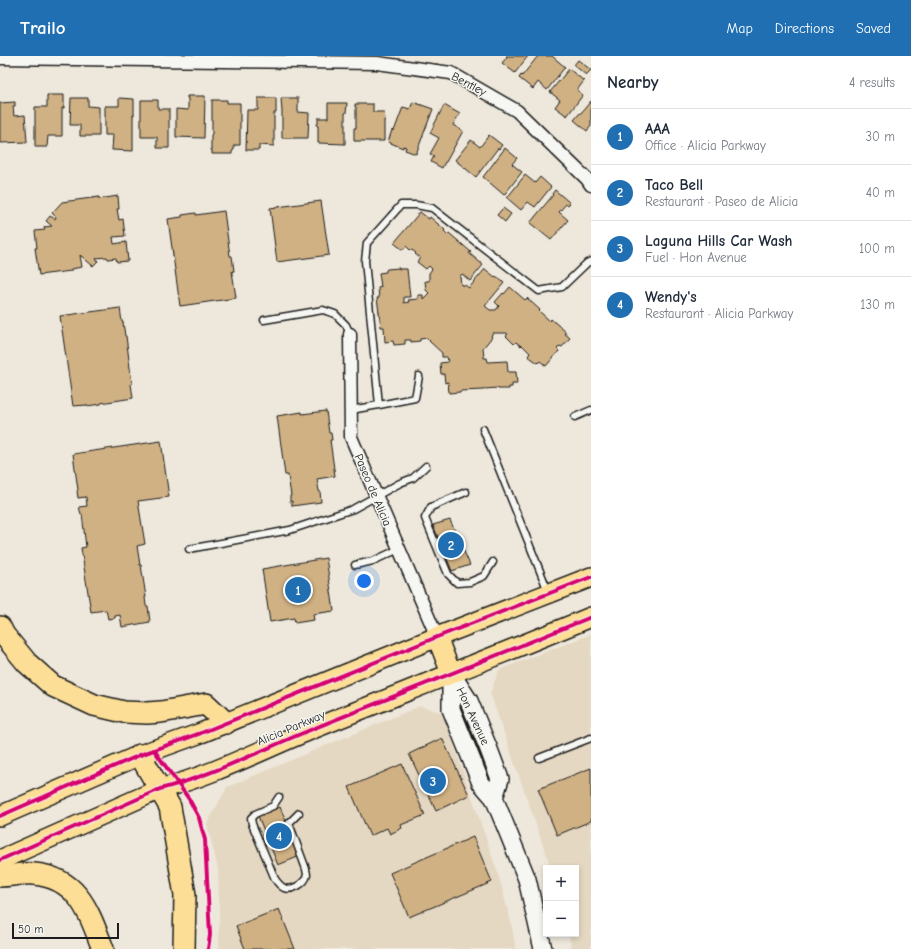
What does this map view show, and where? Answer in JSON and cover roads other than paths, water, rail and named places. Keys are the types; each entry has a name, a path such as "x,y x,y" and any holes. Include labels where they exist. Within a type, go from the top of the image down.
{"highway":[{"path":"0,627 4,635 27,663 53,686 94,705 124,712 147,713 206,704 226,723"},
{"path":"140,755 170,807 185,895 184,949"},
{"path":"0,876 34,874 51,878 68,886 81,900 91,918 103,949"}],"main road":[{"path":"0,816 140,755 201,733 437,637 591,577"},
{"path":"564,629 591,608"},
{"name":"Alicia Parkway","path":"0,860 160,790 178,785 216,770 303,733 591,617"},
{"path":"437,637 451,673"}],"street":[{"name":"Bentley","path":"0,58 377,63 451,73 517,111 590,180"},
{"name":"Paseo de Alicia","path":"350,334 351,437 437,637"},
{"name":"Hon Avenue","path":"451,673 451,709 481,783 494,798 527,879 543,949"}],"lane":[{"path":"379,405 365,261 367,243 401,205 416,205 432,208 539,290 562,287 587,262 591,261"},
{"path":"264,320 323,310 334,314 346,325 350,334"},
{"path":"350,410 416,398 420,376"},
{"path":"575,418 591,410"},
{"path":"483,429 549,594"},
{"path":"190,550 290,530 353,509 400,483 413,478 426,466"},
{"path":"466,492 431,507 425,518 448,574 457,583 470,582 484,576 493,562"},
{"path":"355,565 373,561 399,549"},
{"path":"539,758 591,738"},
{"path":"278,797 273,806 255,814 251,818 252,824 275,879 278,884 284,888 296,887 301,884 307,874 289,823 299,813"}],"place":[{"name":"Taco Bell","path":"451,545"},
{"name":"AAA","path":"298,590"},
{"name":"Laguna Hills Car Wash","path":"433,781"},
{"name":"Wendy's","path":"279,836"}]}
